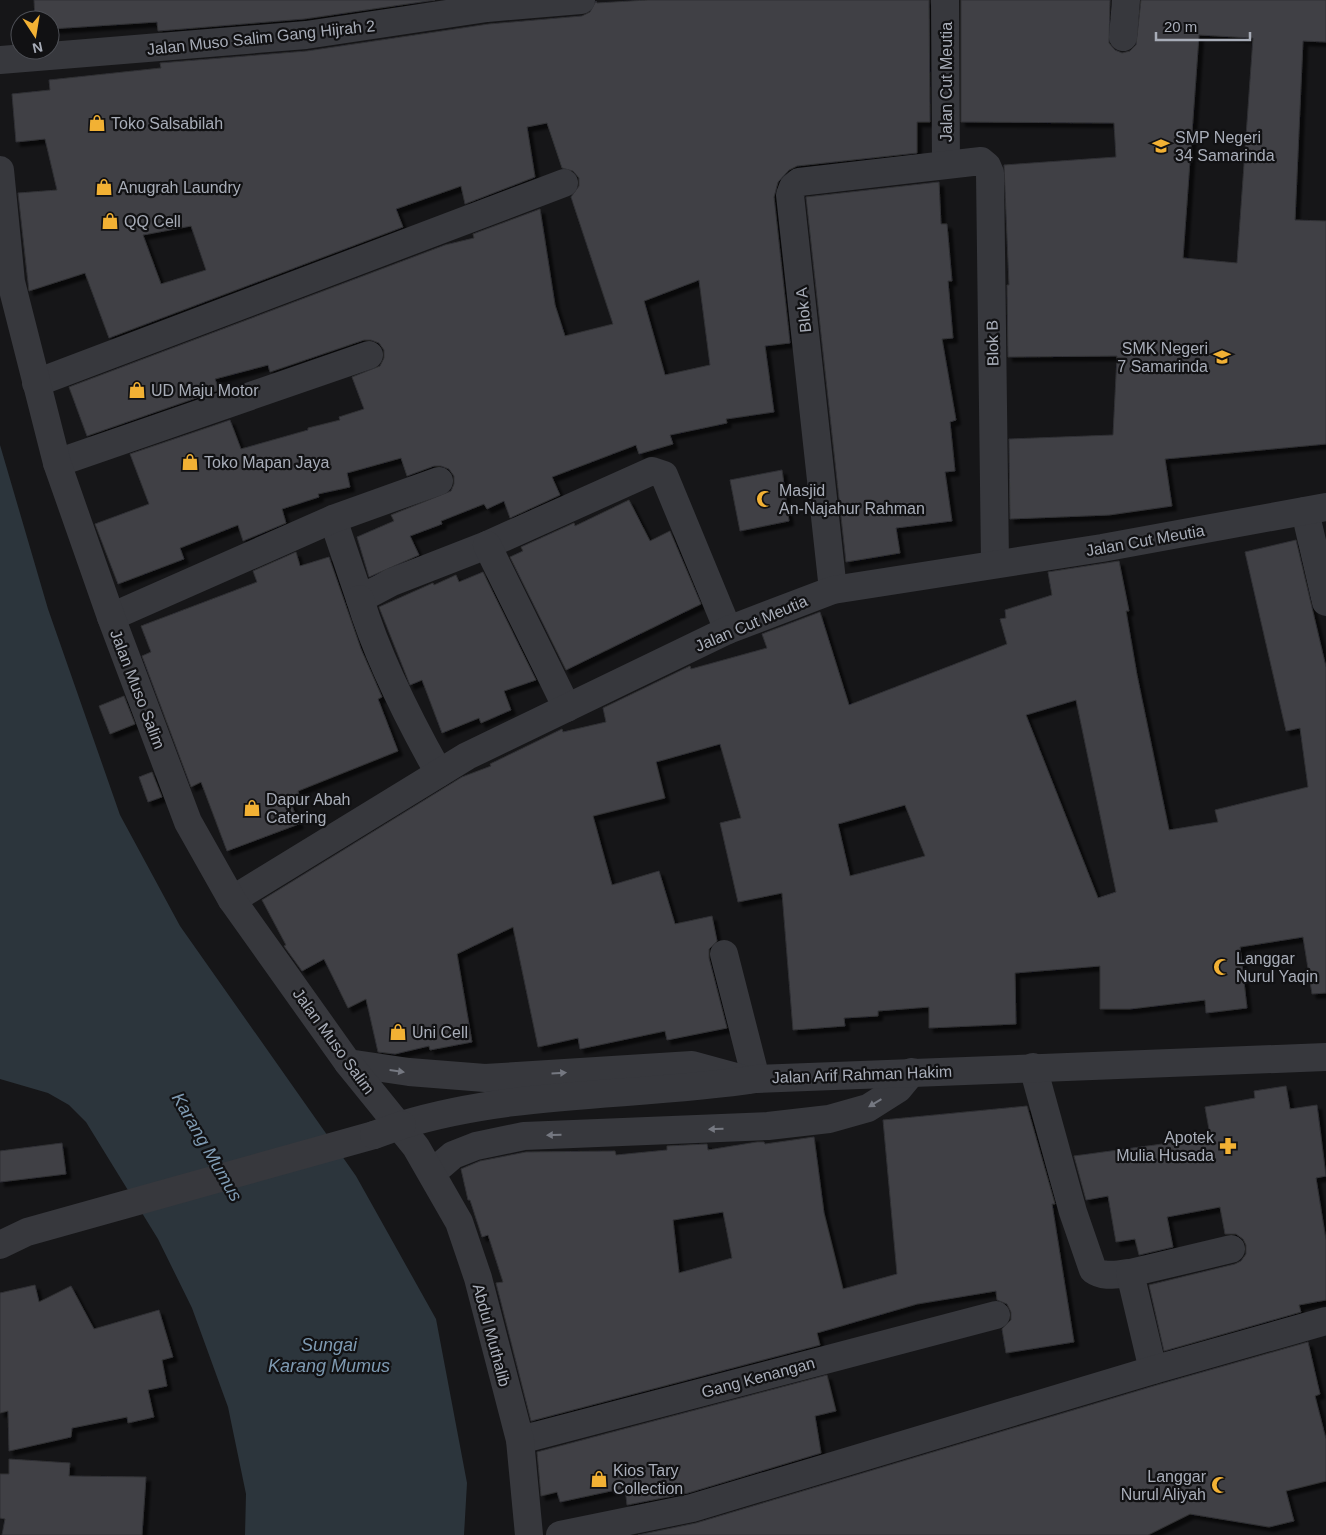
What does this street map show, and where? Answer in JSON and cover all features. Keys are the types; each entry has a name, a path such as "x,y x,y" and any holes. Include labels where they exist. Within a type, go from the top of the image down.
{"street":[{"name":"Jalan Muso Salim Gang Hijrah 2","path":"0,60 296,36 487,8 582,0"},
{"name":"Jalan Cut Meutia","path":"945,0 946,164"},
{"path":"1123,37 1126,0"},
{"name":"Blok B","path":"946,164 980,161 988,166 990,173 995,563"},
{"name":"Blok A","path":"833,590 790,195 793,187 799,182 946,164"},
{"name":"Jalan Muso Salim","path":"0,170 11,282 57,462 111,616 188,822 232,900 348,1063 409,1136"},
{"path":"36,383 564,183"},
{"path":"57,462 369,355"},
{"path":"360,599 392,582 487,545 652,471 664,475 728,630"},
{"path":"111,616 333,519 439,481"},
{"name":"Jalan Cut Meutia","path":"232,900 467,756 728,630 833,590 995,563 1102,548 1316,509"},
{"path":"1316,509 1326,602"},
{"path":"333,519 369,629 415,728 439,773"},
{"path":"487,545 567,708"},
{"path":"348,1063 409,1072 485,1078 692,1065 752,1080 724,954"},
{"name":"Jalan Arif Rahman Hakim","path":"0,1245 27,1232 374,1135 409,1136 442,1113 492,1104 713,1086 752,1080 1033,1067 1326,1057"},
{"path":"1033,1067 1073,1212 1093,1270 1099,1274 1108,1275 1130,1273 1230,1249"},
{"path":"432,1173 453,1155 476,1146 524,1136 768,1126 829,1118 868,1108 898,1090 912,1072"},
{"name":"Abdul Muthalib","path":"409,1136 459,1222 478,1278 520,1440 529,1535"},
{"path":"1130,1273 1153,1370"},
{"name":"Gang Kenangan","path":"520,1440 996,1315"},
{"path":"560,1535 692,1508 1153,1370 1326,1321"}],"water":[{"name":"Sungai Karang Mumus","path":"0,445 48,609 120,815 180,926 356,1176 436,1319 467,1483 464,1535 245,1535 246,1494 228,1407 192,1308 158,1239 86,1122 69,1105 48,1093 0,1079"}],"building":[{"path":"34,0 435,0 304,19 158,31 157,22 60,28 60,10 34,10"},
{"path":"648,0 929,0 930,122 917,122 917,153 797,166 789,170 778,182 774,197 790,343 765,346 774,412 726,419 727,423 670,435 673,444 639,454 636,445 552,477 560,495 510,518 504,501 487,509 484,504 441,521 442,524 410,536 419,555 369,577 357,537 394,521 391,515 451,491 454,484 454,476 449,469 434,466 407,476 401,458 347,473 350,487 318,494 319,497 282,509 286,523 243,541 238,525 180,548 184,559 118,584 95,524 149,504 130,454 230,420 241,449 340,420 339,417 364,409 352,377 380,366 384,358 384,350 379,343 364,340 270,372 268,365 215,379 219,390 87,436 69,387 445,245 474,238 473,234 540,209 555,305 565,336 613,324 571,197 579,186 579,178 573,171 562,168 547,123 527,127 535,177 465,204 461,186 396,209 403,227 109,338 85,273 29,291 18,193 57,190 45,139 16,142 12,94 50,90 49,80 161,68 160,63 307,51 489,24 582,16 590,12 596,1 597,3","holes":["191,226 206,270 161,284 143,235","699,280 710,365 665,375 644,301"]},
{"path":"961,0 1110,0 1109,43 1115,50 1122,53 1130,51 1136,45 1141,0 1326,0 1326,42 1303,41 1295,220 1326,221 1326,444 1165,459 1172,506 1109,515 1010,519 1009,439 1113,435 1117,356 1008,357 1007,285 1009,285 1004,165 1116,157 1114,123 961,122","holes":["1199,35 1253,38 1237,263 1183,258"]},
{"path":"939,182 941,224 947,224 952,281 948,281 953,338 942,339 956,420 950,422 955,471 945,472 952,521 896,528 900,553 846,562 806,197"},
{"name":"Masjid An-Najahur Rahman","path":"782,470 789,521 740,531 730,480"},
{"path":"629,500 650,541 670,531 701,604 566,670 510,557 523,551 521,547 574,523 575,526"},
{"path":"1296,540 1326,667 1326,993 1312,994 1303,937 1240,947 1247,1008 1206,1013 1205,1000 1130,1009 1100,1009 1100,966 1015,973 1016,1024 929,1028 929,1007 878,1011 878,1016 844,1018 845,1026 793,1030 782,893 738,902 720,823 741,818 720,744 656,762 665,798 593,816 612,885 659,871 675,924 712,916 717,941 709,949 709,958 727,1028 667,1040 665,1031 580,1049 578,1038 538,1047 513,927 457,954 472,1042 430,1050 429,1046 395,1054 378,1052 366,999 348,1008 324,959 302,971 284,946 286,945 262,900 462,777 491,766 490,764 562,729 563,732 606,722 603,708 690,666 691,669 767,648 762,634 820,612 849,705 1007,644 1000,619 1006,618 1005,610 1052,595 1048,572 1119,561 1129,611 1126,611 1137,675 1169,830 1218,822 1215,810 1308,787 1300,728 1286,731 1245,552","holes":["1076,700 1116,892 1098,898 1026,715","905,805 925,856 850,876 838,824"]},
{"path":"296,552 300,566 329,557 361,649 382,697 378,699 398,751 298,791 299,795 289,798 299,824 227,851 201,782 191,787 142,656 151,652 141,626 257,582 253,571"},
{"path":"483,572 536,680 504,691 511,710 481,723 479,718 442,733 422,680 410,685 379,607 456,575 459,582"},
{"path":"124,696 135,724 110,734 99,706"},
{"path":"152,772 162,797 148,802 139,777"},
{"path":"1286,1086 1290,1109 1317,1105 1326,1176 1316,1178 1326,1240 1326,1300 1299,1305 1301,1312 1164,1351 1149,1285 1235,1264 1241,1261 1246,1254 1246,1245 1243,1239 1236,1234 1225,1234 1220,1207 1167,1217 1173,1247 1139,1255 1135,1239 1116,1242 1108,1196 1086,1200 1074,1156 1177,1142 1210,1135 1205,1107 1255,1098 1254,1091"},
{"path":"1027,1106 1055,1204 1052,1204 1074,1342 1006,1353 1002,1329 1011,1320 1011,1312 1007,1304 997,1300 996,1291 917,1304 817,1333 820,1345 531,1421 496,1283 503,1282 488,1235 482,1237 470,1200 468,1200 461,1169 480,1161 526,1152 615,1151 616,1155 667,1150 667,1146 707,1144 708,1150 757,1142 764,1142 765,1144 814,1137 824,1213 843,1289 897,1274 883,1120","holes":["723,1212 732,1258 679,1273 673,1220"]},
{"path":"62,1143 66,1174 0,1182 0,1151"},
{"path":"35,1285 39,1302 71,1286 94,1329 159,1310 173,1357 162,1360 167,1386 148,1390 154,1417 128,1423 127,1417 72,1428 71,1437 9,1451 8,1411 0,1413 0,1293"},
{"path":"1308,1342 1320,1394 1315,1396 1326,1439 1326,1481 1286,1491 1294,1521 1269,1527 1190,1514 1148,1535 638,1535 696,1523 1157,1385"},
{"path":"827,1375 836,1411 815,1416 821,1453 688,1493 627,1505 625,1488 560,1502 557,1492 541,1496 537,1452"},
{"path":"9,1459 70,1463 69,1476 146,1477 142,1535 2,1535 5,1519 0,1518 0,1474 9,1474"}],"place":[{"name":"Toko Salsabilah","path":"97,123"},
{"name":"SMP Negeri 34 Samarinda","path":"1161,146"},
{"name":"Anugrah Laundry","path":"104,187"},
{"name":"QQ Cell","path":"110,221"},
{"name":"SMK Negeri 7 Samarinda","path":"1222,357"},
{"name":"UD Maju Motor","path":"137,390"},
{"name":"Toko Mapan Jaya","path":"190,462"},
{"name":"Masjid An-Najahur Rahman","path":"765,499"},
{"name":"Dapur Abah Catering","path":"252,808"},
{"name":"Langgar Nurul Yaqin","path":"1222,967"},
{"name":"Uni Cell","path":"398,1032"},
{"name":"Apotek Mulia Husada","path":"1228,1146"},
{"name":"Kios Tary Collection","path":"599,1479"},
{"name":"Langgar Nurul Aliyah","path":"1220,1485"}],"water label":[{"name":"Karang Mumus","path":"207,1147"}]}
